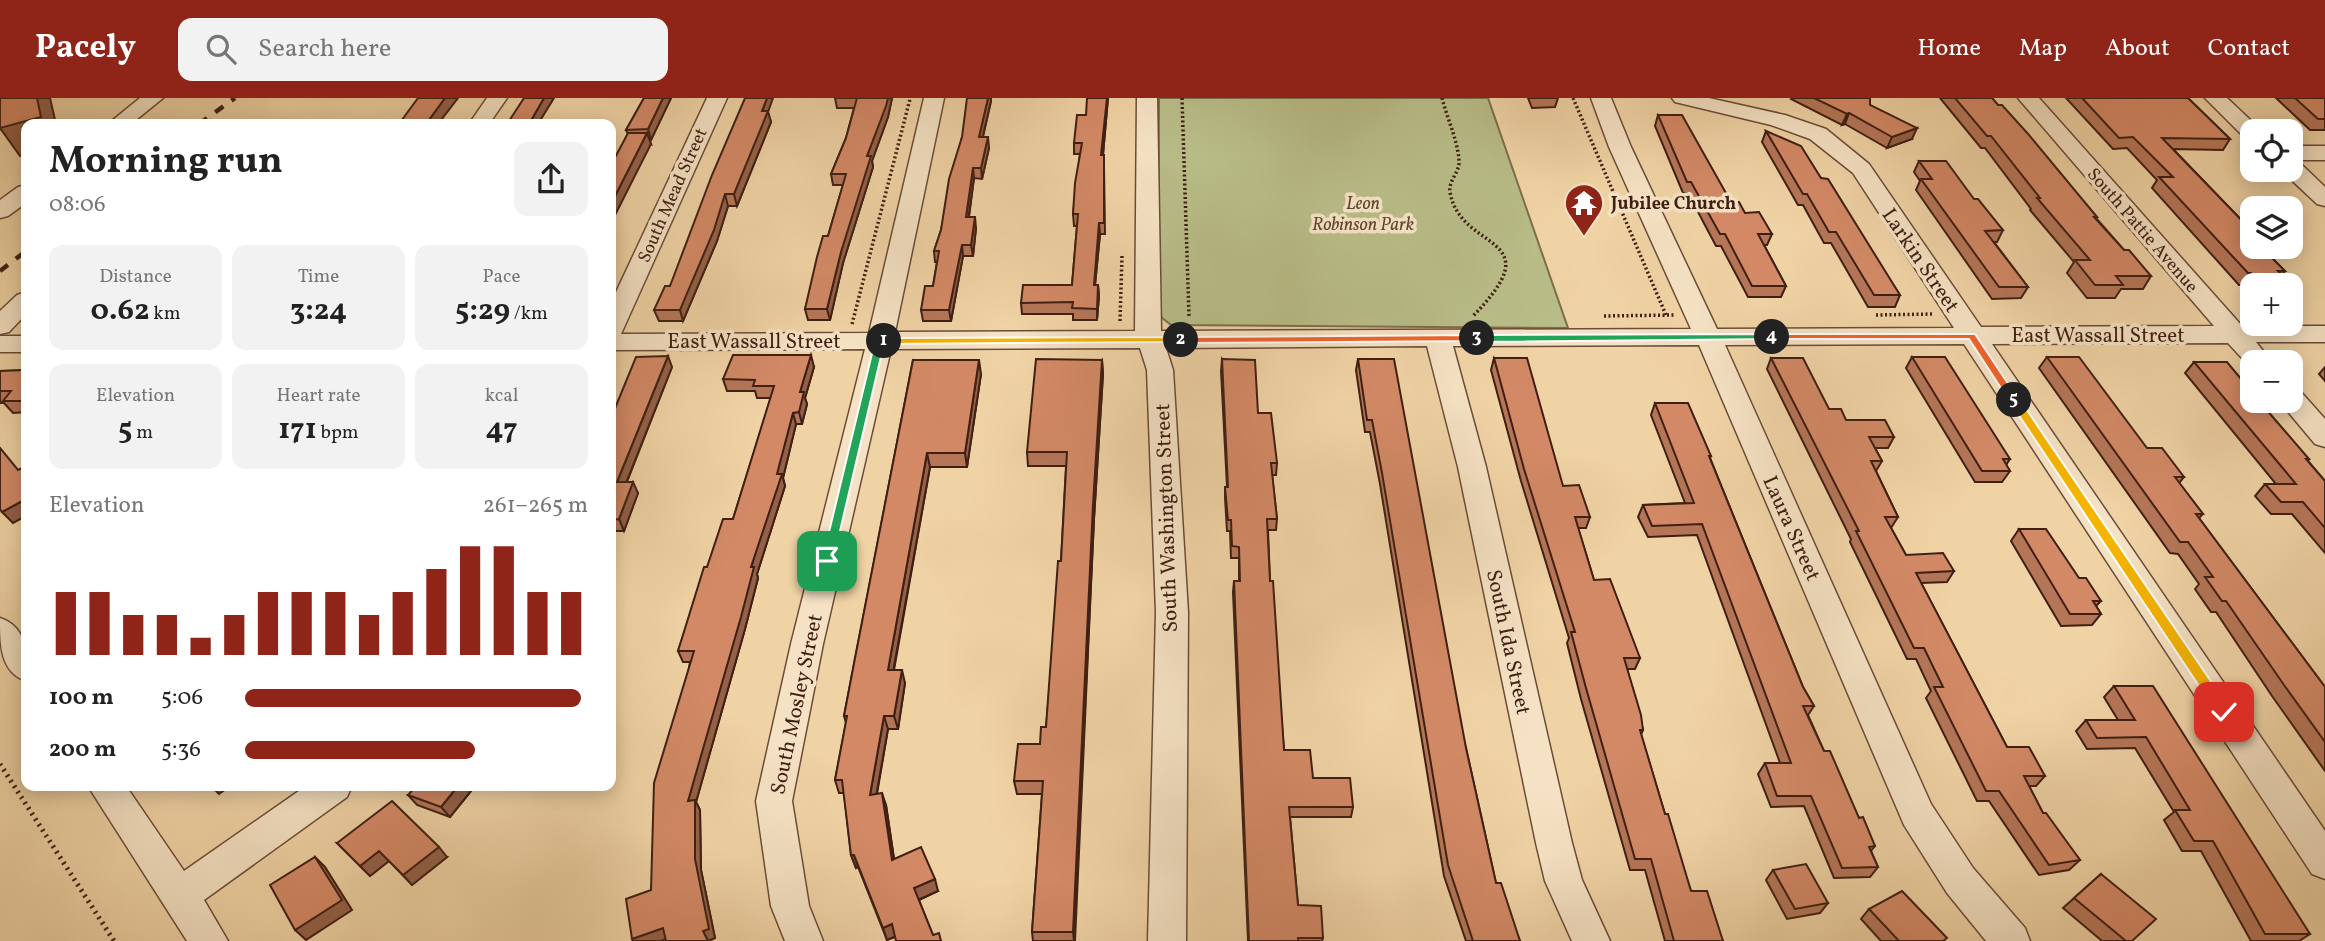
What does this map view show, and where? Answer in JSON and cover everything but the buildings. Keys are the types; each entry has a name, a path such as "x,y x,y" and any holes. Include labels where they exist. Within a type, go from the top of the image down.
{"street":[{"path":"125,119 153,98"},
{"path":"483,119 497,98"},
{"name":"South Mead Street","path":"616,319 717,98"},
{"name":"South Mosley Street","path":"804,941 790,906 774,801 807,644 880,341 933,98"},
{"name":"South Washington Street","path":"1147,98 1146,326 1160,370 1172,612 1167,941"},
{"name":"Laura Street","path":"1601,98 1620,147 1708,337 1917,814 1935,847 1976,904 2011,941"},
{"name":"Larkin Street","path":"1682,98 1777,120 1818,134 1861,169 2325,862"},
{"name":"South Pattie Avenue","path":"2028,98 2248,350"},
{"path":"2215,98 2240,121"},
{"path":"2303,153 2325,153"},
{"path":"2303,178 2325,199"},
{"path":"0,211 21,196"},
{"path":"0,326 21,305"},
{"name":"East Wassall Street","path":"616,342 2325,334"},
{"name":"South Ida Street","path":"1438,339 1472,467 1554,843 1564,881 1591,941"},
{"path":"0,344 21,344"},
{"path":"2303,412 2325,437"},
{"path":"0,631 21,661"},
{"path":"109,791 209,941"},
{"path":"180,895 327,791"}],"path":[{"path":"852,325 910,98"},
{"path":"1182,98 1189,317"},
{"path":"1442,98 1459,161 1459,171 1452,181 1450,192 1457,209 1489,238 1500,252 1506,267 1503,283 1493,299 1472,317"},
{"path":"1573,98 1666,315"},
{"path":"0,764 114,941"}],"green space":[{"name":"Leon Robinson Park","path":"1159,98 1488,98 1568,328 1171,325 1162,318 1158,307"}],"railway":[{"path":"206,119 235,98"},
{"path":"0,271 21,255"}],"place":[{"name":"Jubilee Church","path":"1584,237"}],"route":[{"path":"827,561 880,341 1972,336 2224,712"}]}
